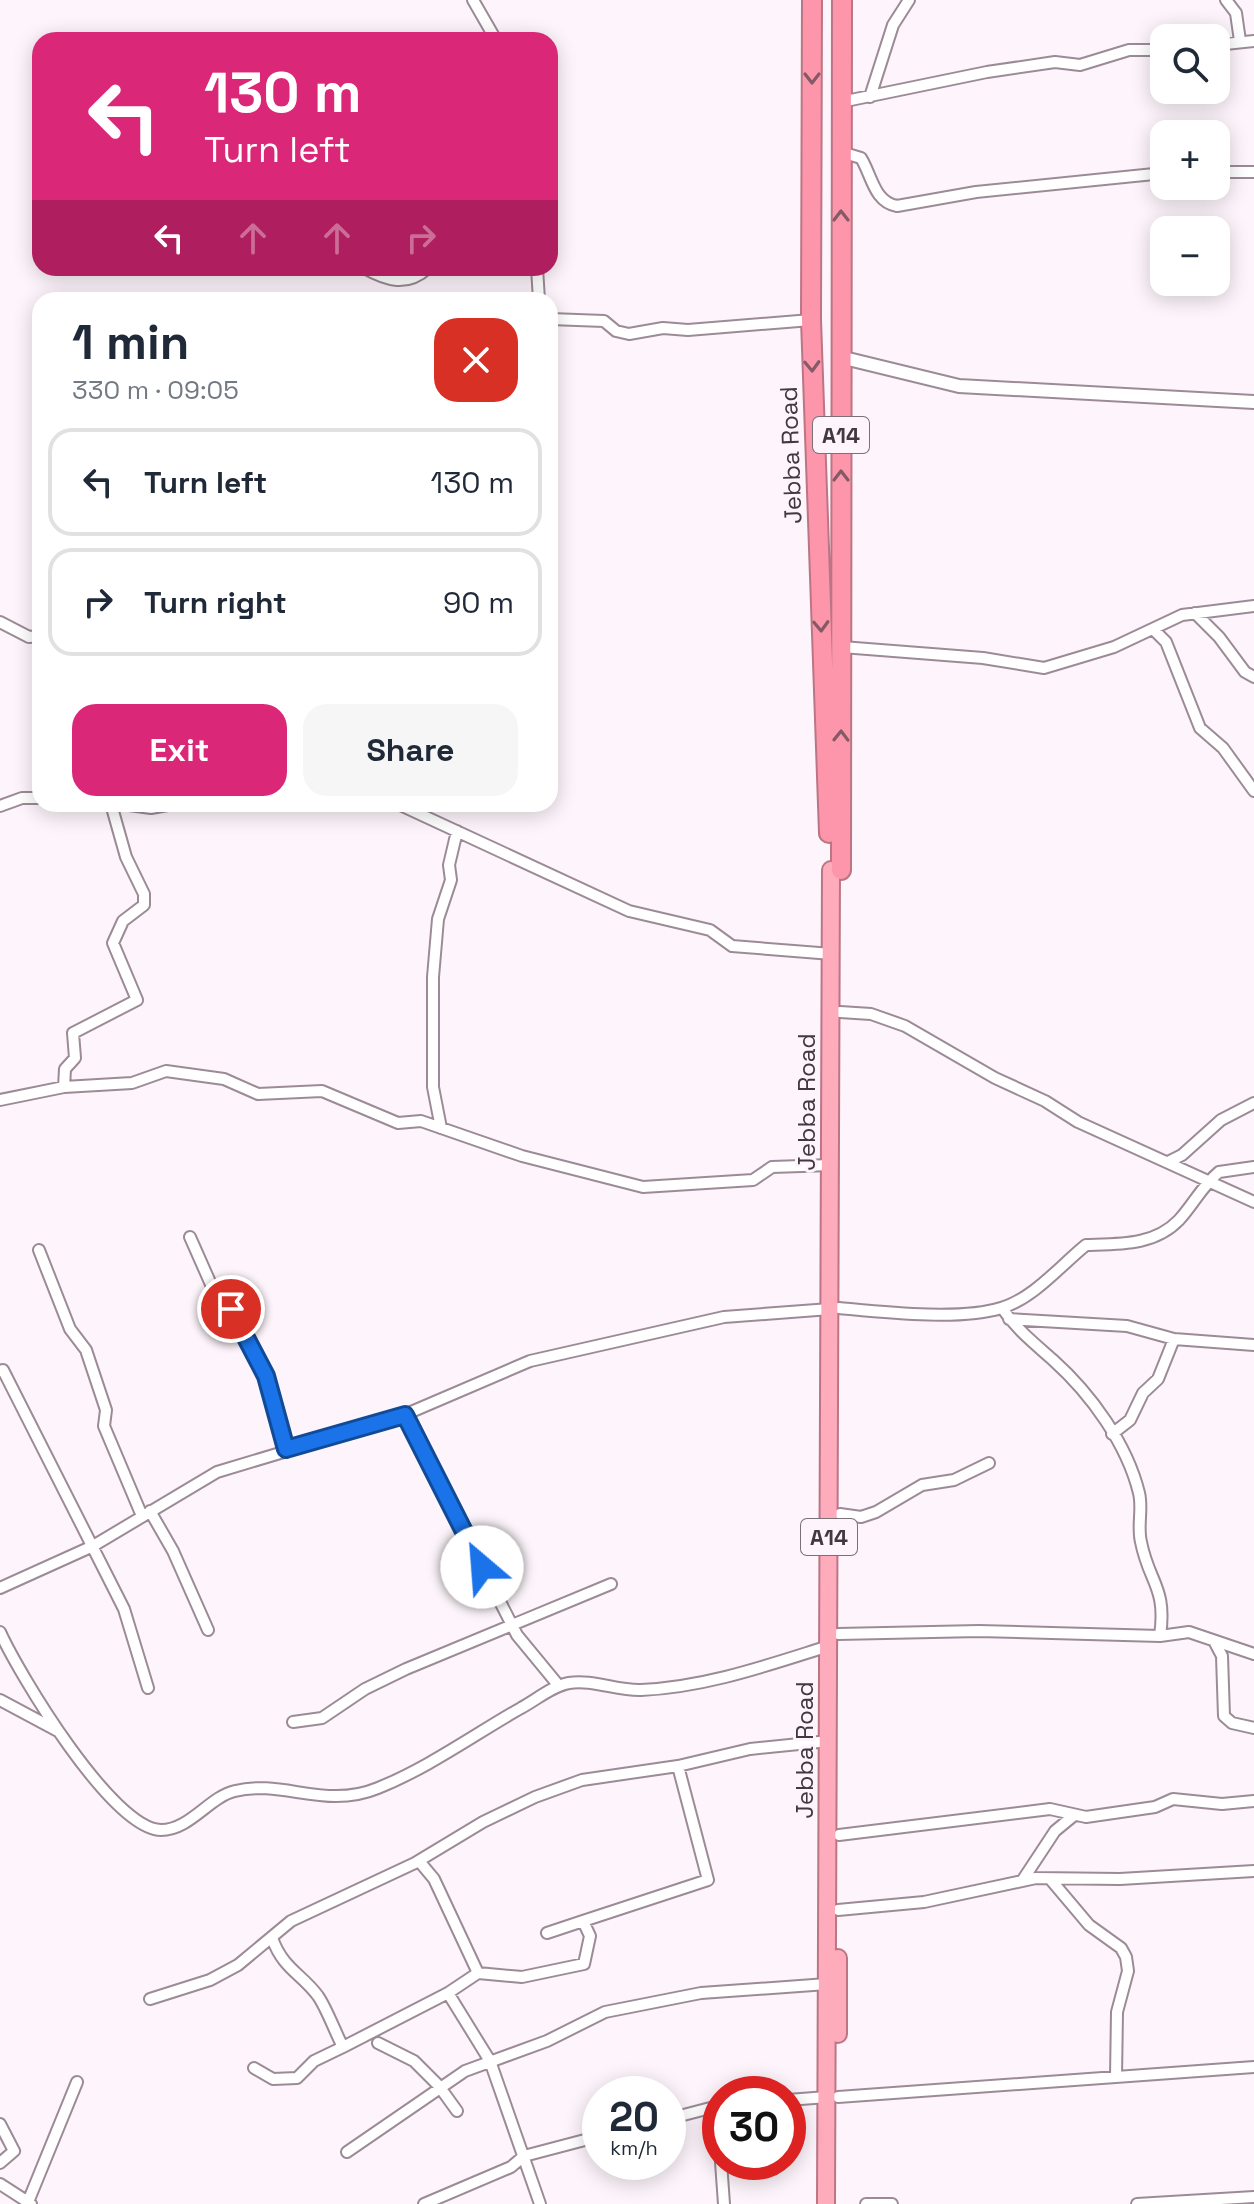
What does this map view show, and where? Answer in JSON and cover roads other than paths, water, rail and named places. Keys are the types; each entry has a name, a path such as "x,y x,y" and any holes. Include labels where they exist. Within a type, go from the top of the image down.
{"highway":[{"name":"Jebba Road","path":"812,0 811,320 840,1012 834,1640 839,1835 833,2097 826,2204"},
{"name":"Jebba Road","path":"836,2204 827,1984 829,1741 840,1514 831,1165 832,954 842,647 842,0"}],"street":[{"path":"473,0 491,32"},
{"path":"870,97 893,25 909,0"},
{"path":"1226,0 1236,13 1240,41"},
{"path":"1230,43 1254,41"},
{"path":"841,102 987,72 1055,62 1080,65 1129,50 1150,50"},
{"path":"841,152 861,158 877,195 886,204 897,206 976,192 1150,174"},
{"path":"1230,172 1254,172"},
{"path":"379,276 406,282 415,276"},
{"path":"558,319 604,321 616,331 629,334 663,328 688,330 811,320"},
{"path":"840,357 959,386 1254,402"},
{"path":"842,647 983,658 1044,668 1114,647 1182,615 1254,606"},
{"path":"1195,613 1219,637 1245,672 1254,677"},
{"path":"0,622 32,637"},
{"path":"1153,629 1166,642 1200,728 1223,748 1254,791"},
{"path":"0,806 22,798 32,798"},
{"path":"64,1087 65,1069 75,1058 73,1033 137,1000 113,943 123,921 144,905 144,894 126,857 113,812"},
{"path":"415,812 629,911 710,930 732,946 832,954"},
{"path":"441,1128 433,1087 433,977 438,919 451,880 449,865 457,831"},
{"path":"840,1012 871,1014 905,1026 1078,1122 1254,1202"},
{"path":"0,1100 64,1087 132,1083 166,1071 224,1079 258,1094 322,1091 398,1123 421,1121 522,1156 643,1187 753,1180 772,1167 831,1165"},
{"path":"1168,1162 1182,1155 1221,1120 1254,1103"},
{"path":"0,1588 93,1546 217,1472 405,1415 530,1361 724,1317 835,1308 909,1314 1002,1308 1044,1281 1086,1245 1124,1245 1156,1237 1178,1221 1209,1180 1225,1170 1254,1167"},
{"path":"190,1237 217,1298 231,1309 266,1376 286,1449"},
{"path":"39,1250 70,1329 86,1350 106,1410 104,1426 146,1514 173,1551 208,1630"},
{"path":"1002,1308 1009,1319 1095,1406 1112,1434 1140,1495 1140,1539 1158,1584 1163,1613 1160,1636"},
{"path":"1009,1319 1127,1326 1174,1339 1254,1345"},
{"path":"1112,1434 1130,1420 1143,1393 1158,1379 1174,1339"},
{"path":"1,1368 124,1609 148,1688"},
{"path":"405,1415 512,1628 559,1686"},
{"path":"840,1514 861,1517 876,1512 922,1485 954,1480 989,1463"},
{"path":"293,1722 322,1718 365,1689 406,1669 512,1628 611,1584"},
{"path":"0,1632 19,1673 86,1771 138,1820 158,1830 173,1828 233,1791 260,1790 342,1799 379,1788 559,1686 579,1682 638,1690 674,1687 721,1679 834,1640 979,1631 1160,1636 1189,1632 1236,1651 1254,1654"},
{"path":"1214,1640 1222,1656 1224,1716 1232,1723 1254,1728"},
{"path":"0,1700 58,1731"},
{"path":"150,1999 210,1980 238,1965 291,1921 419,1861 483,1822 535,1797 582,1780 678,1766 750,1749 829,1741"},
{"path":"547,1933 708,1880 678,1766"},
{"path":"839,1835 1050,1809 1072,1817 1155,1807 1173,1799 1222,1804 1254,1801"},
{"path":"1022,1881 1055,1831 1072,1817"},
{"path":"419,1861 434,1879 478,1973"},
{"path":"838,1910 924,1902 1022,1881 1254,1871"},
{"path":"1051,1880 1089,1925 1121,1948 1126,1957 1128,1971 1117,2012 1116,2077"},
{"path":"254,2068 273,2079 297,2078 314,2061 448,1993 478,1973 522,1977 584,1964 590,1936 583,1921"},
{"path":"272,1938 276,1952 297,1978 319,1996 343,2047"},
{"path":"347,2152 439,2086 490,2061 547,2041 605,2012 701,1993 827,1984"},
{"path":"448,1993 490,2061 540,2204"},
{"path":"378,2043 414,2061 439,2086 457,2111"},
{"path":"806,2099 1254,2067"},
{"path":"0,2184 30,2203 77,2082"},
{"path":"0,2124 14,2151 0,2163"},
{"path":"424,2204 511,2167 524,2156 582,2141"},
{"path":"722,2180 724,2204"},
{"path":"1137,2204 1254,2197"},
{"path":"866,2204 892,2204"}]}
